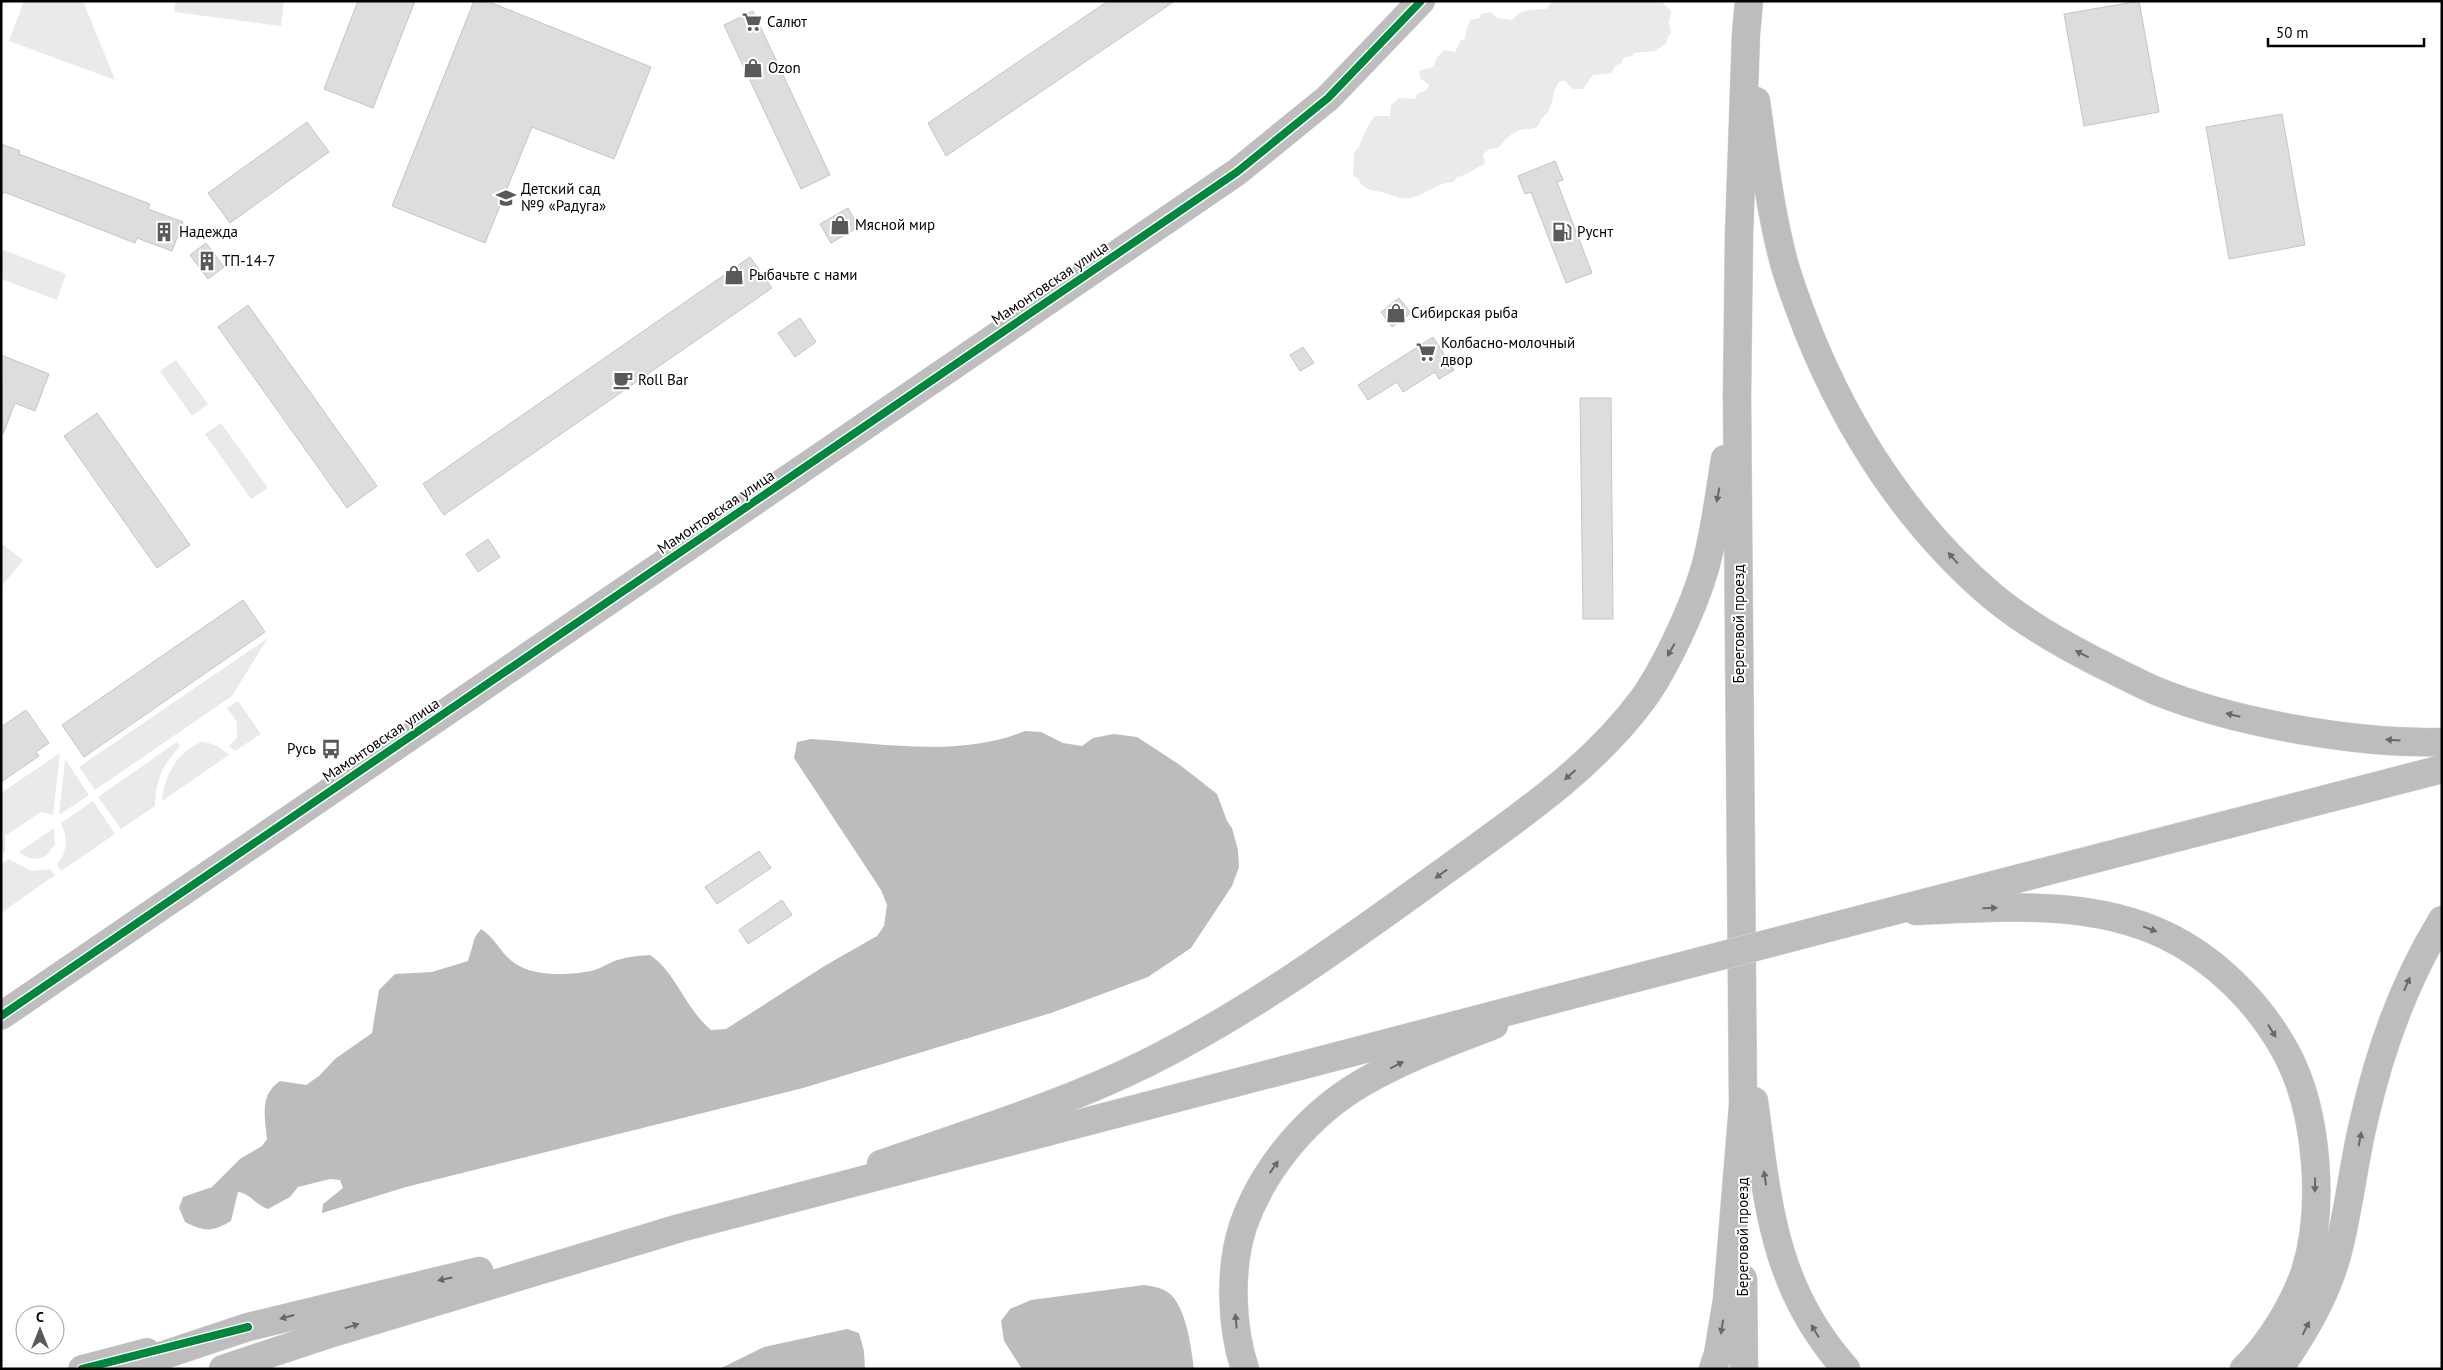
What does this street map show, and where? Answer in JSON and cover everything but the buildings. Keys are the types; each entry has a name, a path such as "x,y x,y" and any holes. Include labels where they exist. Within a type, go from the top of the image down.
{"main road":[{"path":"1750,1 1746,34 1770,197 1781,253 1806,325 1827,376 1851,424 1883,473 1957,563 1992,596 2023,619 2068,647 2155,690 2234,715 2302,729 2368,739 2442,742"},
{"name":"Береговой проезд","path":"1742,1013 1737,396 1739,236 1746,34"},
{"path":"764,1205 1039,1109 1147,1063 1253,1004 1374,922 1532,808 1594,755 1643,698 1676,640 1705,568 1737,396"},
{"path":"223,1369 332,1333 680,1228 764,1205 2442,769"},
{"path":"1889,912 2030,907 2080,910 2126,919 2165,935 2195,952 2228,977 2261,1014 2287,1055 2304,1098 2314,1143 2316,1182 2313,1231 2304,1272 2284,1316 2252,1361 2244,1369"},
{"path":"2279,1369 2302,1335 2325,1291 2337,1255 2363,1122 2378,1064 2399,1001 2421,955 2442,920"},
{"path":"1245,1369 1239,1351 1235,1301 1236,1262 1243,1227 1262,1183 1289,1146 1322,1111 1361,1083 1414,1056 1560,998"},
{"path":"1713,1369 1718,1354 1727,1300 1743,1105 1742,1013"},
{"path":"1742,1013 1769,1206 1783,1264 1799,1302 1817,1335 1846,1369"},
{"name":"Береговой проезд","path":"1743,1105 1744,1369"},
{"path":"122,1369 248,1327 438,1280 680,1228"}],"street":[{"name":"Мамонтовская улица","path":"1,1016 1237,172 1328,98 1421,1"},
{"path":"82,1369 248,1327"}],"shaded area":[{"path":"24,1 83,1 115,80 9,41"},
{"path":"175,1 284,1 281,26 174,12"},
{"path":"1553,1 1661,1 1671,11 1669,23 1671,34 1668,36 1667,43 1655,51 1634,53 1632,56 1623,58 1622,63 1615,66 1612,73 1593,75 1583,89 1573,89 1565,81 1560,81 1554,91 1549,110 1539,125 1517,131 1498,148 1490,149 1483,154 1485,164 1457,177 1454,182 1442,184 1410,198 1402,198 1367,188 1360,183 1359,179 1353,176 1354,152 1359,147 1373,118 1375,116 1390,116 1391,105 1399,98 1415,99 1417,94 1427,90 1429,85 1420,78 1419,71 1433,67 1437,57 1445,50 1455,52 1461,40 1465,39 1467,27 1471,20 1480,18 1481,14 1491,12 1497,18 1513,20 1520,13 1546,9"},
{"path":"1,249 66,274 57,300 1,279"},
{"path":"176,360 208,404 192,416 160,371"},
{"path":"221,423 268,488 251,499 205,434"},
{"path":"1,543 23,560 1,587"},
{"path":"268,638 232,696 95,790 79,767"},
{"path":"238,701 261,734 235,751 229,746 237,738 237,722 227,708"},
{"path":"1025,731 1041,732 1063,743 1082,746 1093,738 1114,734 1137,737 1180,765 1217,794 1227,821 1232,828 1238,850 1239,867 1232,886 1191,948 1148,977 1051,1013 803,1088 406,1187 322,1213 323,1204 343,1188 340,1180 330,1179 298,1187 290,1197 268,1209 238,1192 231,1221 213,1229 198,1228 185,1222 179,1208 183,1197 212,1187 240,1159 262,1146 267,1139 265,1107 266,1100 273,1087 280,1081 306,1085 319,1076 335,1059 372,1033 379,990 395,974 432,972 468,961 475,937 481,929 516,964 543,973 563,974 591,971 621,959 650,955 666,970 694,1011 711,1030 726,1029 826,965 877,936 884,926 887,905 881,890 794,758 797,742 811,739 920,747 947,746 974,744 1000,739"},
{"path":"177,742 180,746 169,759 158,781 155,806 121,829 98,797"},
{"path":"201,742 216,746 229,755 162,801 163,792 173,766 185,752"},
{"path":"60,753 53,815 41,812 5,836 5,852 1,855 1,793"},
{"path":"65,759 89,795 59,815"},
{"path":"93,801 115,834 61,871 57,864 65,849 66,839 61,823"},
{"path":"54,828 55,844 47,855 32,859 19,852"},
{"path":"9,859 31,871 50,869 55,875 1,913 1,864"},
{"path":"1144,1285 1164,1290 1178,1303 1186,1325 1194,1369 1022,1369 1004,1341 1001,1321 1010,1309 1031,1300"},
{"path":"847,1329 859,1333 864,1351 865,1369 719,1369 764,1347"}],"cycle path":[{"path":"1,1016 1237,172 1328,98 1421,1"},
{"path":"82,1369 248,1327"}],"place":[{"name":"Салют","path":"752,22"},
{"name":"Ozon","path":"753,68"},
{"name":"Детский сад №9 «Радуга»","path":"506,198"},
{"name":"Мясной мир","path":"840,225"},
{"name":"Надежда","path":"164,232"},
{"name":"Руснт","path":"1562,232"},
{"name":"ТП-14-7","path":"207,261"},
{"name":"Рыбачьте с нами","path":"734,275"},
{"name":"Сибирская рыба","path":"1396,313"},
{"name":"Колбасно-молочный двор","path":"1426,352"},
{"name":"Roll Bar","path":"623,380"},
{"name":"Русь","path":"331,749"}]}
